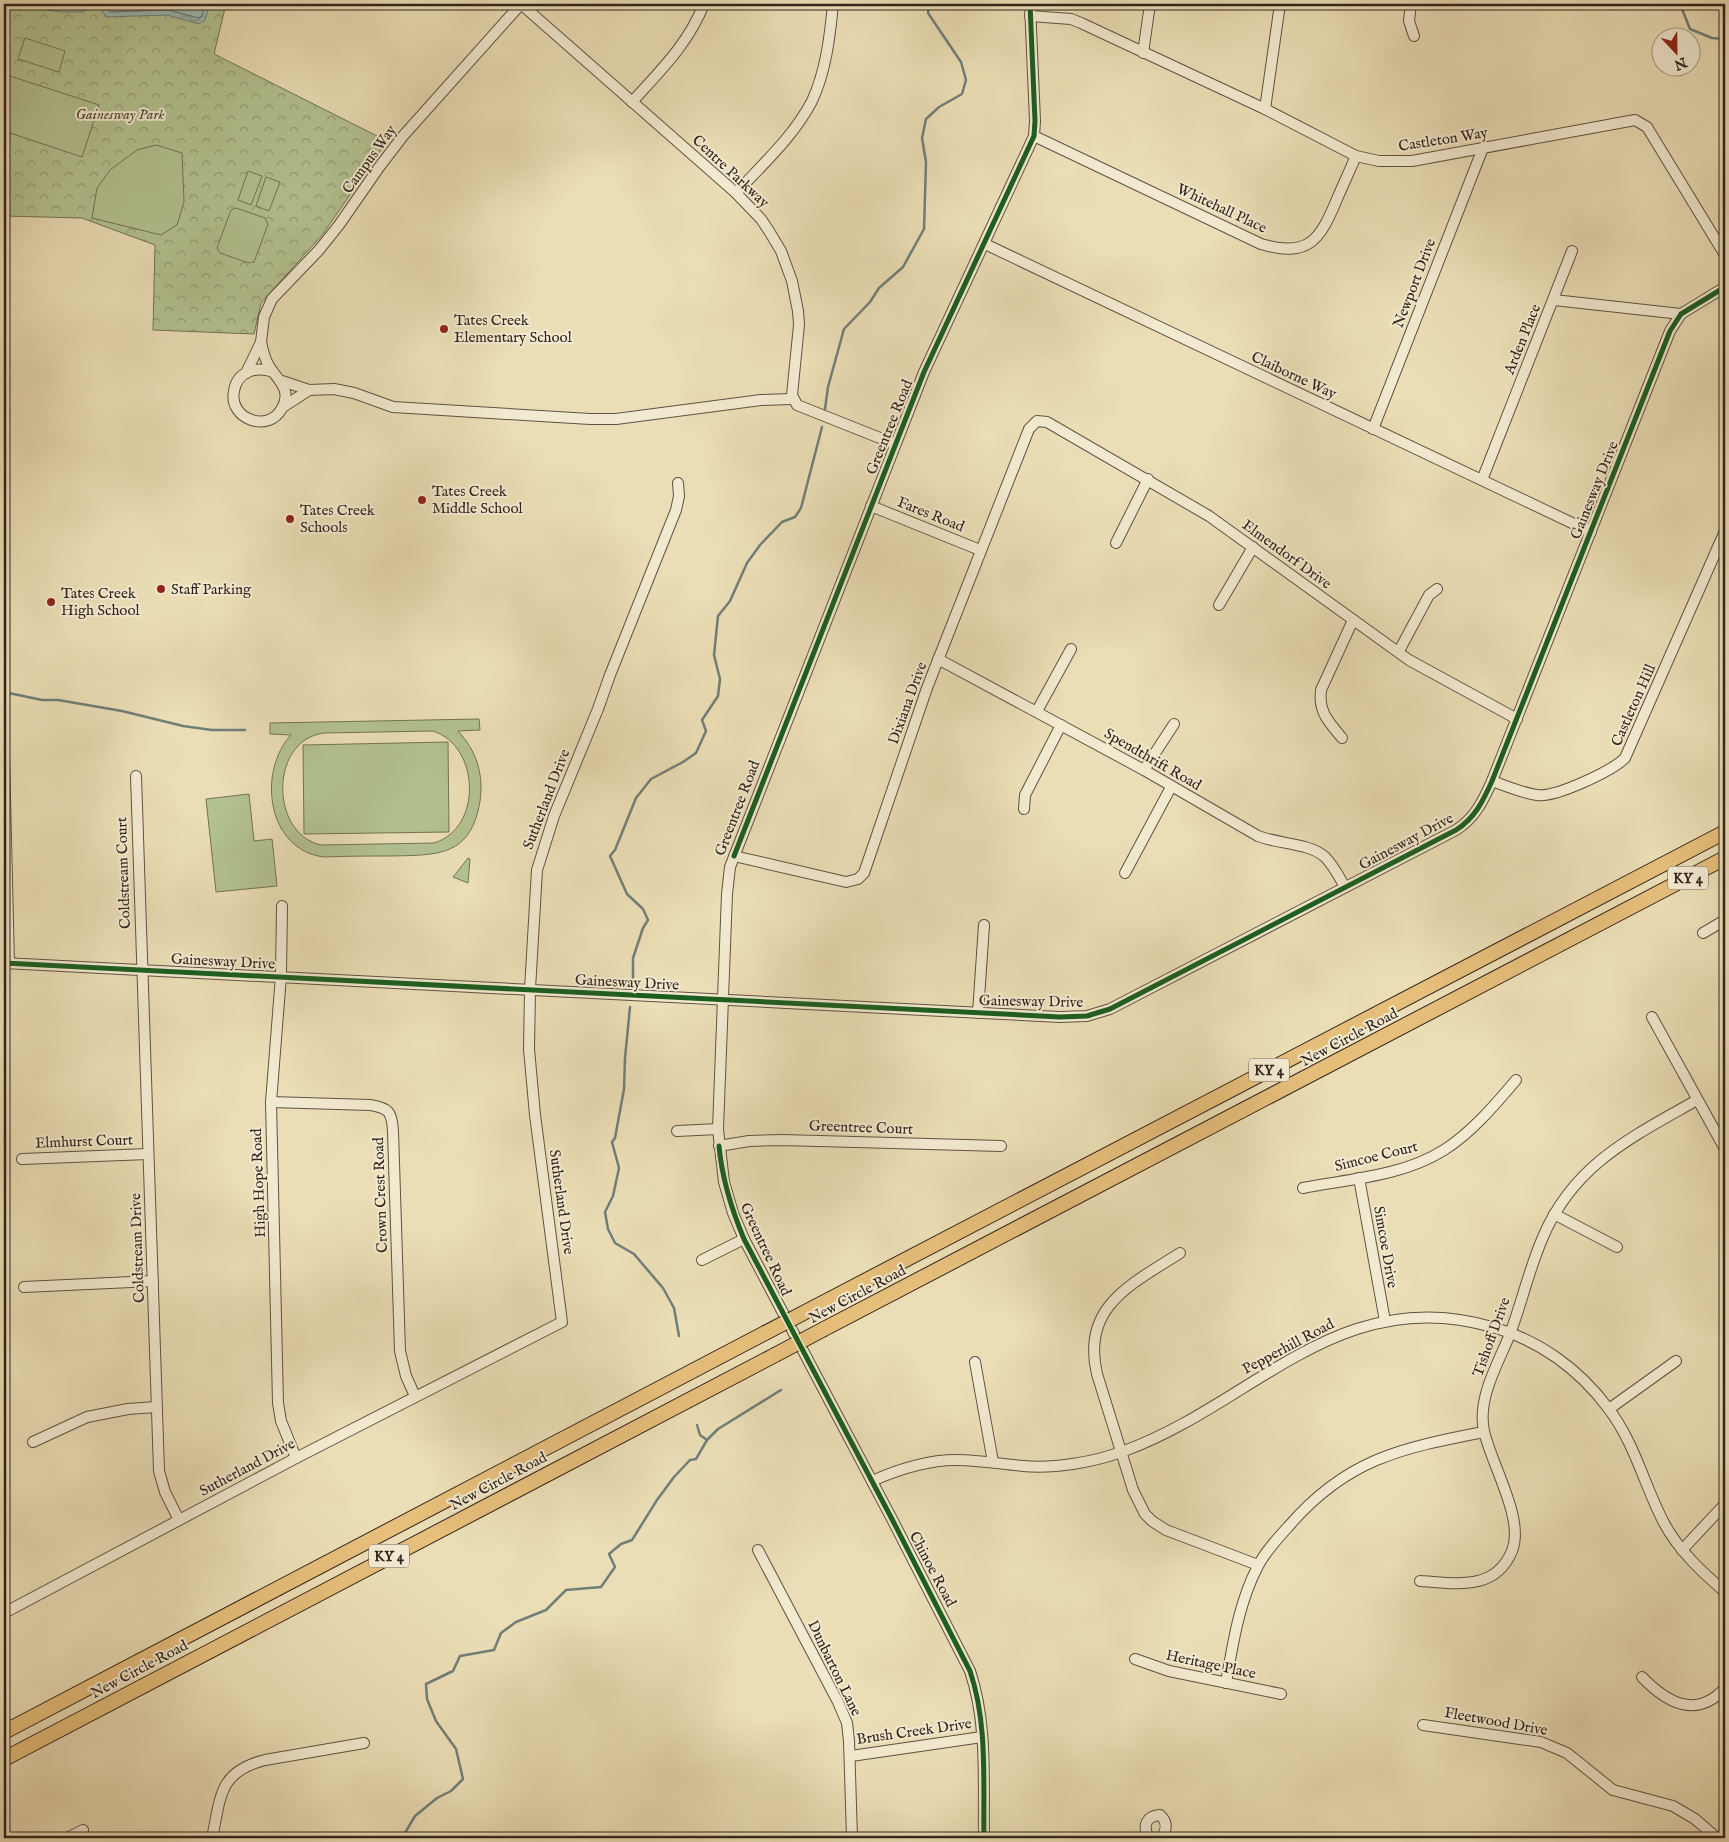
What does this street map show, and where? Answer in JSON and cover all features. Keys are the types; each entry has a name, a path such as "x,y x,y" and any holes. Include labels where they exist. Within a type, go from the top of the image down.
{"highway":[{"path":"1527,936 1725,821"},
{"name":"New Circle Road","path":"4,1732 1725,832"},
{"name":"New Circle Road","path":"4,1759 1725,858"},
{"path":"1651,898 1725,864"}],"street":[{"name":"Centre Parkway","path":"521,4 736,194 770,231 781,251 792,281 798,311 799,325 792,398"},
{"name":"Campus Way","path":"246,373 261,342 264,317 272,299 319,250 403,136 521,4"},
{"path":"632,102 684,44 704,4"},
{"path":"736,194 794,129 812,100 823,70 833,4"},
{"name":"Greentree Road","path":"793,1331 744,1239 733,1213 724,1182 718,1129 729,877 734,856 924,372 1034,136 1030,4"},
{"path":"1143,53 1150,4"},
{"path":"1265,109 1280,4"},
{"path":"1411,4 1409,21 1414,36"},
{"name":"Castleton Way","path":"1030,16 1071,19 1265,109 1356,156 1379,161 1412,161 1629,120 1641,122 1647,127 1725,255"},
{"name":"Whitehall Place","path":"1034,136 1261,244 1283,249 1304,245 1320,234 1328,222 1356,156"},
{"name":"Newport Drive","path":"1373,429 1483,148"},
{"name":"Claiborne Way","path":"985,244 1591,532"},
{"path":"1554,300 1572,251"},
{"path":"1680,314 1725,287"},
{"name":"Arden Place","path":"1482,480 1554,300 1680,314"},
{"name":"Gainesway Drive","path":"7,963 978,1013 1076,1017 1110,1009 1467,823 1482,804 1492,781 1670,331 1680,314"},
{"name":"Campus Way","path":"261,342 265,359 273,372"},
{"path":"283,407 286,398 285,390 282,381 273,372 260,369 246,373 239,379 234,390 234,403 242,415 248,419 261,422 274,417 283,407 310,390"},
{"path":"282,381 310,390 334,389 354,393 393,407 600,419 792,398 799,407 896,444"},
{"name":"Elmendorf Drive","path":"1037,421 1047,422 1209,516 1421,667 1516,719"},
{"name":"Dixiana Drive","path":"734,856 846,882 858,879 864,873 938,659 1029,428 1037,421"},
{"path":"1116,543 1148,479"},
{"name":"Sutherland Drive","path":"4,1613 296,1458 562,1322 532,1089 529,1049 530,989 537,870 554,816 676,510 679,496 678,483"},
{"name":"Fares Road","path":"871,506 980,550"},
{"name":"Castleton Hill","path":"1492,781 1538,796 1551,794 1612,768 1625,758 1725,531"},
{"path":"1220,605 1253,548"},
{"path":"1398,651 1429,595 1437,589"},
{"path":"1342,738 1326,718 1319,702 1321,690 1353,620"},
{"path":"1037,711 1071,649"},
{"name":"Spendthrift Road","path":"938,659 1144,770 1258,836 1270,841 1315,851 1324,856 1345,887"},
{"path":"1144,770 1174,724"},
{"path":"1024,808 1025,795 1061,725"},
{"path":"4,756 7,963"},
{"name":"Coldstream Court","path":"136,776 142,970"},
{"path":"1125,873 1171,786"},
{"name":"High Hope Road","path":"282,906 281,976 271,1102 278,1403 281,1421 296,1458"},
{"path":"1702,933 1725,920"},
{"path":"978,1013 984,925"},
{"name":"Coldstream Drive","path":"142,970 159,1471 161,1482 179,1520"},
{"path":"1652,1017 1725,1149"},
{"name":"Simcoe Court","path":"1303,1188 1409,1166 1445,1149 1460,1138 1516,1080"},
{"name":"Tishoff Drive","path":"1420,1581 1477,1583 1493,1574 1505,1564 1512,1552 1515,1535 1512,1515 1484,1432 1484,1400 1542,1239 1554,1214 1579,1179 1610,1152 1698,1100"},
{"name":"Crown Crest Road","path":"271,1102 370,1105 383,1107 389,1112 393,1131 400,1351 406,1376 415,1396"},
{"path":"677,1131 718,1129"},
{"name":"Greentree Court","path":"719,1146 749,1141 782,1140 1002,1146"},
{"name":"Elmhurst Court","path":"22,1159 148,1154"},
{"name":"Simcoe Drive","path":"1358,1178 1385,1320"},
{"path":"1554,1214 1617,1247"},
{"path":"702,1260 744,1239"},
{"path":"1180,1253 1123,1290 1111,1302 1098,1327 1093,1347 1094,1360 1138,1503 1152,1521 1166,1530 1258,1565"},
{"path":"24,1287 153,1281"},
{"name":"Pepperhill Road","path":"872,1481 903,1469 937,1461 955,1460 1023,1466 1048,1466 1086,1461 1121,1452 1161,1436 1301,1353 1347,1332 1385,1320 1418,1317 1454,1318 1477,1322 1510,1332 1535,1344 1584,1380 1609,1409 1629,1441 1662,1518 1682,1550 1725,1592"},
{"name":"Chinoe Road","path":"793,1331 970,1671 979,1703 982,1737 984,1838"},
{"path":"1609,1409 1676,1361"},
{"path":"974,1362 993,1462"},
{"path":"32,1442 86,1417 128,1409 156,1407"},
{"path":"1226,1683 1239,1616 1258,1565 1281,1535 1315,1498 1354,1471 1384,1456 1408,1448 1484,1432"},
{"path":"1682,1550 1725,1504"},
{"name":"Dunbarton Lane","path":"758,1550 838,1702 847,1723 850,1756 852,1838"},
{"name":"Heritage Place","path":"1135,1660 1169,1671 1281,1694"},
{"path":"1642,1677 1653,1689 1668,1700 1686,1706 1706,1702 1717,1696 1725,1688"},
{"name":"Fleetwood Drive","path":"1423,1724 1541,1742 1557,1747 1578,1761 1613,1790 1673,1806 1695,1819 1717,1838"},
{"name":"Brush Creek Drive","path":"850,1756 982,1737"},
{"path":"212,1838 226,1785 230,1777 238,1770 265,1760 364,1743"},
{"path":"1149,1838 1145,1826 1147,1820 1153,1816 1160,1815 1165,1819 1166,1826 1161,1838"},
{"path":"67,1838 83,1830"}],"green space":[{"name":"Gainesway Park","path":"4,4 226,4 214,54 387,141 323,234 261,303 254,334 153,330 155,245 82,218 4,216"},
{"path":"25,38 65,51 59,72 18,59"},
{"path":"4,74 99,105 82,157 4,131"},
{"path":"156,145 182,153 184,202 177,225 161,235 92,218 97,188 110,170 137,150"},
{"path":"248,171 262,176 251,205 238,200"},
{"path":"266,177 280,182 269,211 256,206"},
{"path":"236,208 265,218 268,224 254,262 249,263 220,253 217,248 231,210"},
{"path":"479,719 480,730 458,731 474,754 481,781 480,801 476,819 469,833 461,842 450,849 424,855 324,857 305,851 290,840 280,825 273,807 271,788 274,769 280,751 291,735 270,734 270,723","holes":["433,731 449,740 460,753 467,769 468,805 461,821 450,834 434,843 321,845 304,837 292,824 285,807 283,788 285,769 293,752 306,739 324,733"]},
{"path":"448,742 449,832 304,834 303,745"},
{"path":"249,794 254,841 272,839 277,886 216,892 206,799"},
{"path":"468,858 470,859 468,883 453,877"}],"water":[{"path":"18,4 83,4 84,12 62,12 21,7"},
{"path":"98,4 210,4 205,20 199,24 167,15 106,17"}],"waterway":[{"path":"825,409 828,387 844,329 870,302 879,288 903,267 924,229 926,162 922,138 926,119 939,107 962,94 966,80 961,62 928,13 929,4"},
{"path":"1680,4 1690,29 1712,38 1725,39"},
{"path":"633,985 633,958 643,928 648,920 643,909 627,894 610,856 615,850 636,798 651,779 696,753 706,731 702,720 718,696 720,679 714,655 718,616 730,601 747,563 760,545 782,522 795,517 801,508 822,427"},
{"path":"4,692 42,700 58,700 122,711 183,726 212,730 245,730"},
{"path":"630,1007 624,1089 615,1138 612,1142 619,1168 613,1196 605,1212 608,1229 615,1243 634,1254 663,1288 674,1308 679,1336"},
{"path":"707,1440 718,1429 781,1390"},
{"path":"402,1838 415,1816 437,1798 451,1791 463,1779 456,1749 436,1721 427,1699 426,1684 453,1671 460,1656 494,1650 501,1633 516,1622 546,1610 566,1590 601,1587 615,1567 609,1554 621,1544 632,1540 674,1477 690,1460 696,1459 707,1440 700,1435 697,1425"}],"cycle path":[{"path":"734,856 924,372 1034,136 1030,4"},
{"path":"4,963 1060,1017 1087,1016 1110,1009 1456,830 1468,820 1482,802 1492,781 1670,331 1681,314 1725,287"},
{"path":"719,1146 722,1170 728,1193 744,1239 970,1671 976,1691 982,1733 984,1838"}],"place":[{"name":"Tates Creek Elementary School","path":"444,329"},
{"name":"Tates Creek Middle School","path":"422,500"},
{"name":"Tates Creek Schools","path":"290,519"},
{"name":"Staff Parking","path":"161,589"},
{"name":"Tates Creek High School","path":"51,602"}]}
